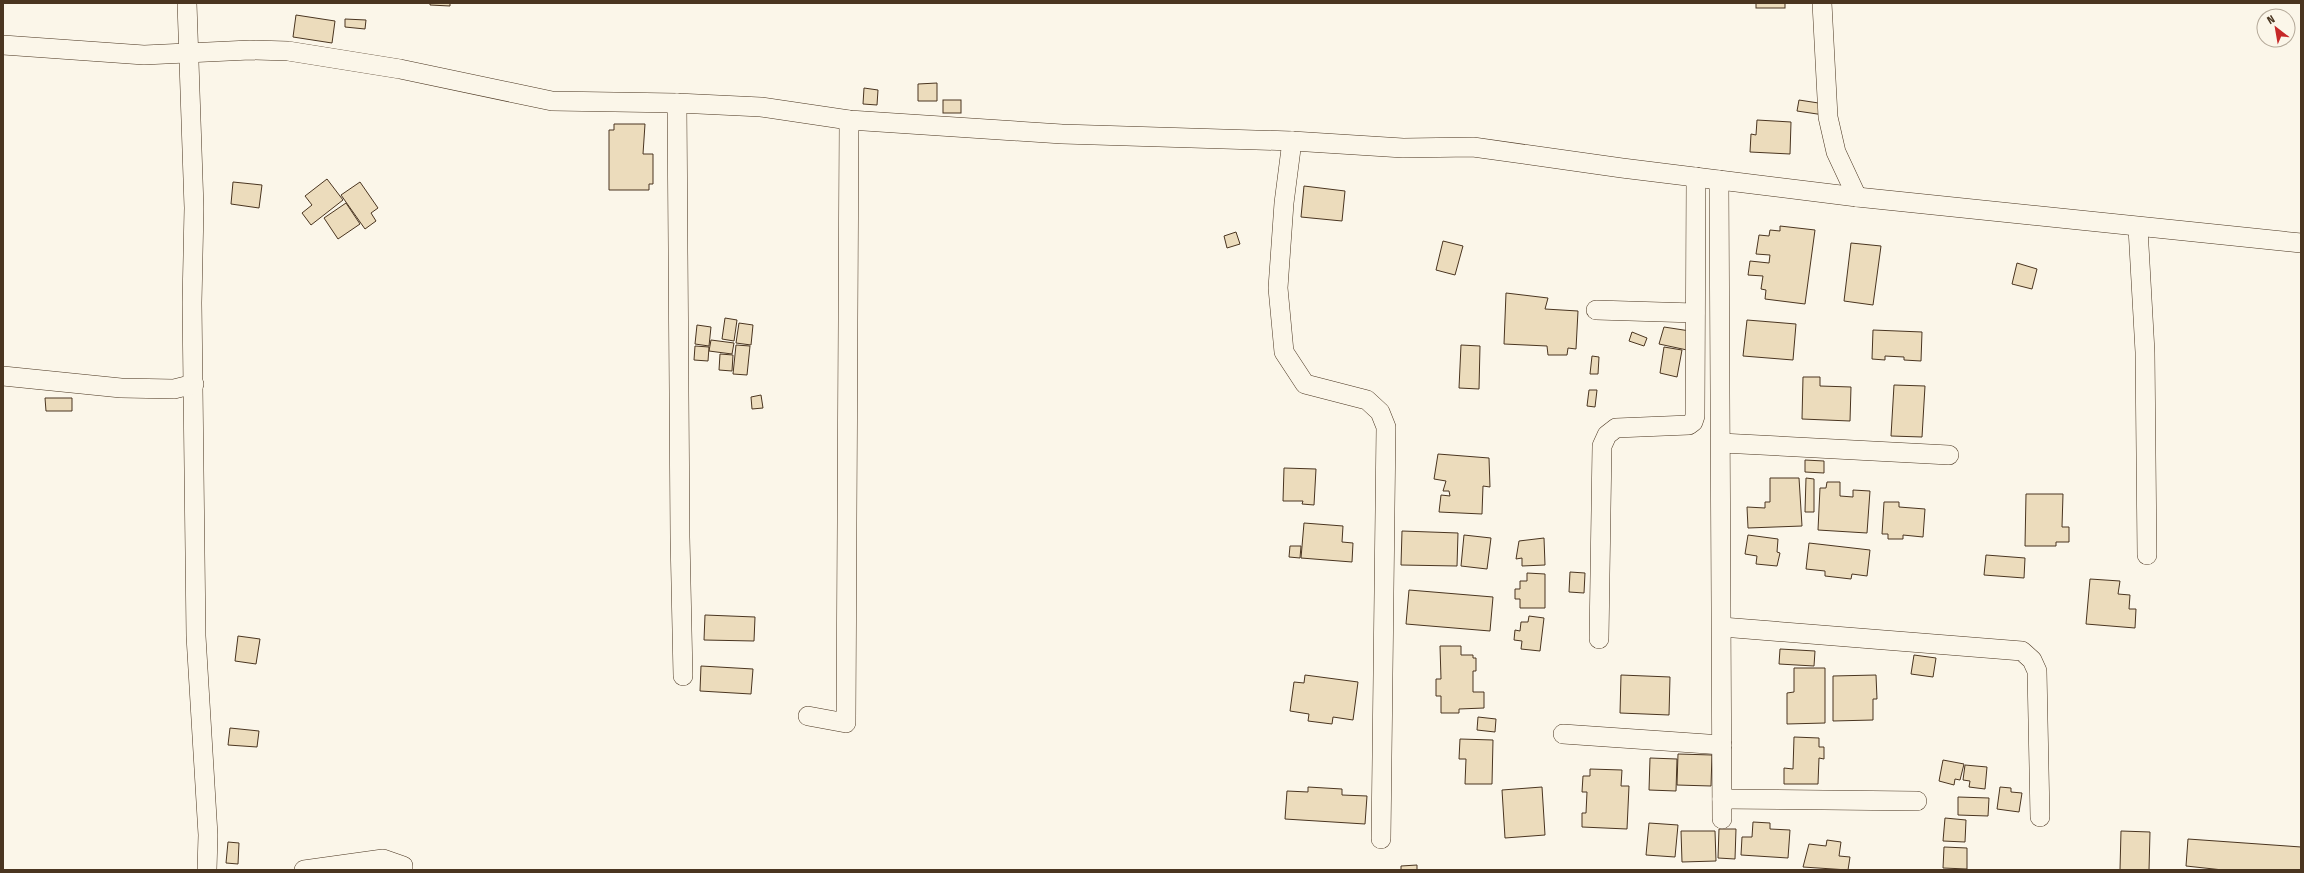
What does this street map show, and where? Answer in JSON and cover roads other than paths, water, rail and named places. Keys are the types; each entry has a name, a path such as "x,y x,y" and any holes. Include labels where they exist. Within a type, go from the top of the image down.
{"street":[{"path":"187,3 190,53 194,208 192,303 196,636 208,835 207,870"},
{"path":"1822,3 1828,117 1836,152 1857,197"},
{"path":"3,45 144,55 288,51 400,69 552,101 677,103 761,107 849,120 1062,134 1292,141 1404,148 1473,147 1857,197 2138,228 2301,243"},
{"path":"677,103 680,521 683,676"},
{"path":"808,716 846,723 849,120"},
{"path":"1292,141 1284,203 1278,288 1284,352 1305,384 1367,400 1380,412 1386,427 1381,839"},
{"path":"1599,639 1602,446 1607,435 1616,428 1689,425 1693,422 1696,177"},
{"path":"1719,180 1722,819"},
{"path":"2138,228 2145,352 2147,555"},
{"path":"1596,310 1695,313"},
{"path":"3,376 121,388 174,389 194,384"},
{"path":"1721,443 1950,455"},
{"path":"1722,627 2022,651 2032,660 2037,671 2040,818"},
{"path":"1563,734 1722,745"},
{"path":"1722,799 1917,801"},
{"path":"304,870 383,859 403,866 403,870"}]}
